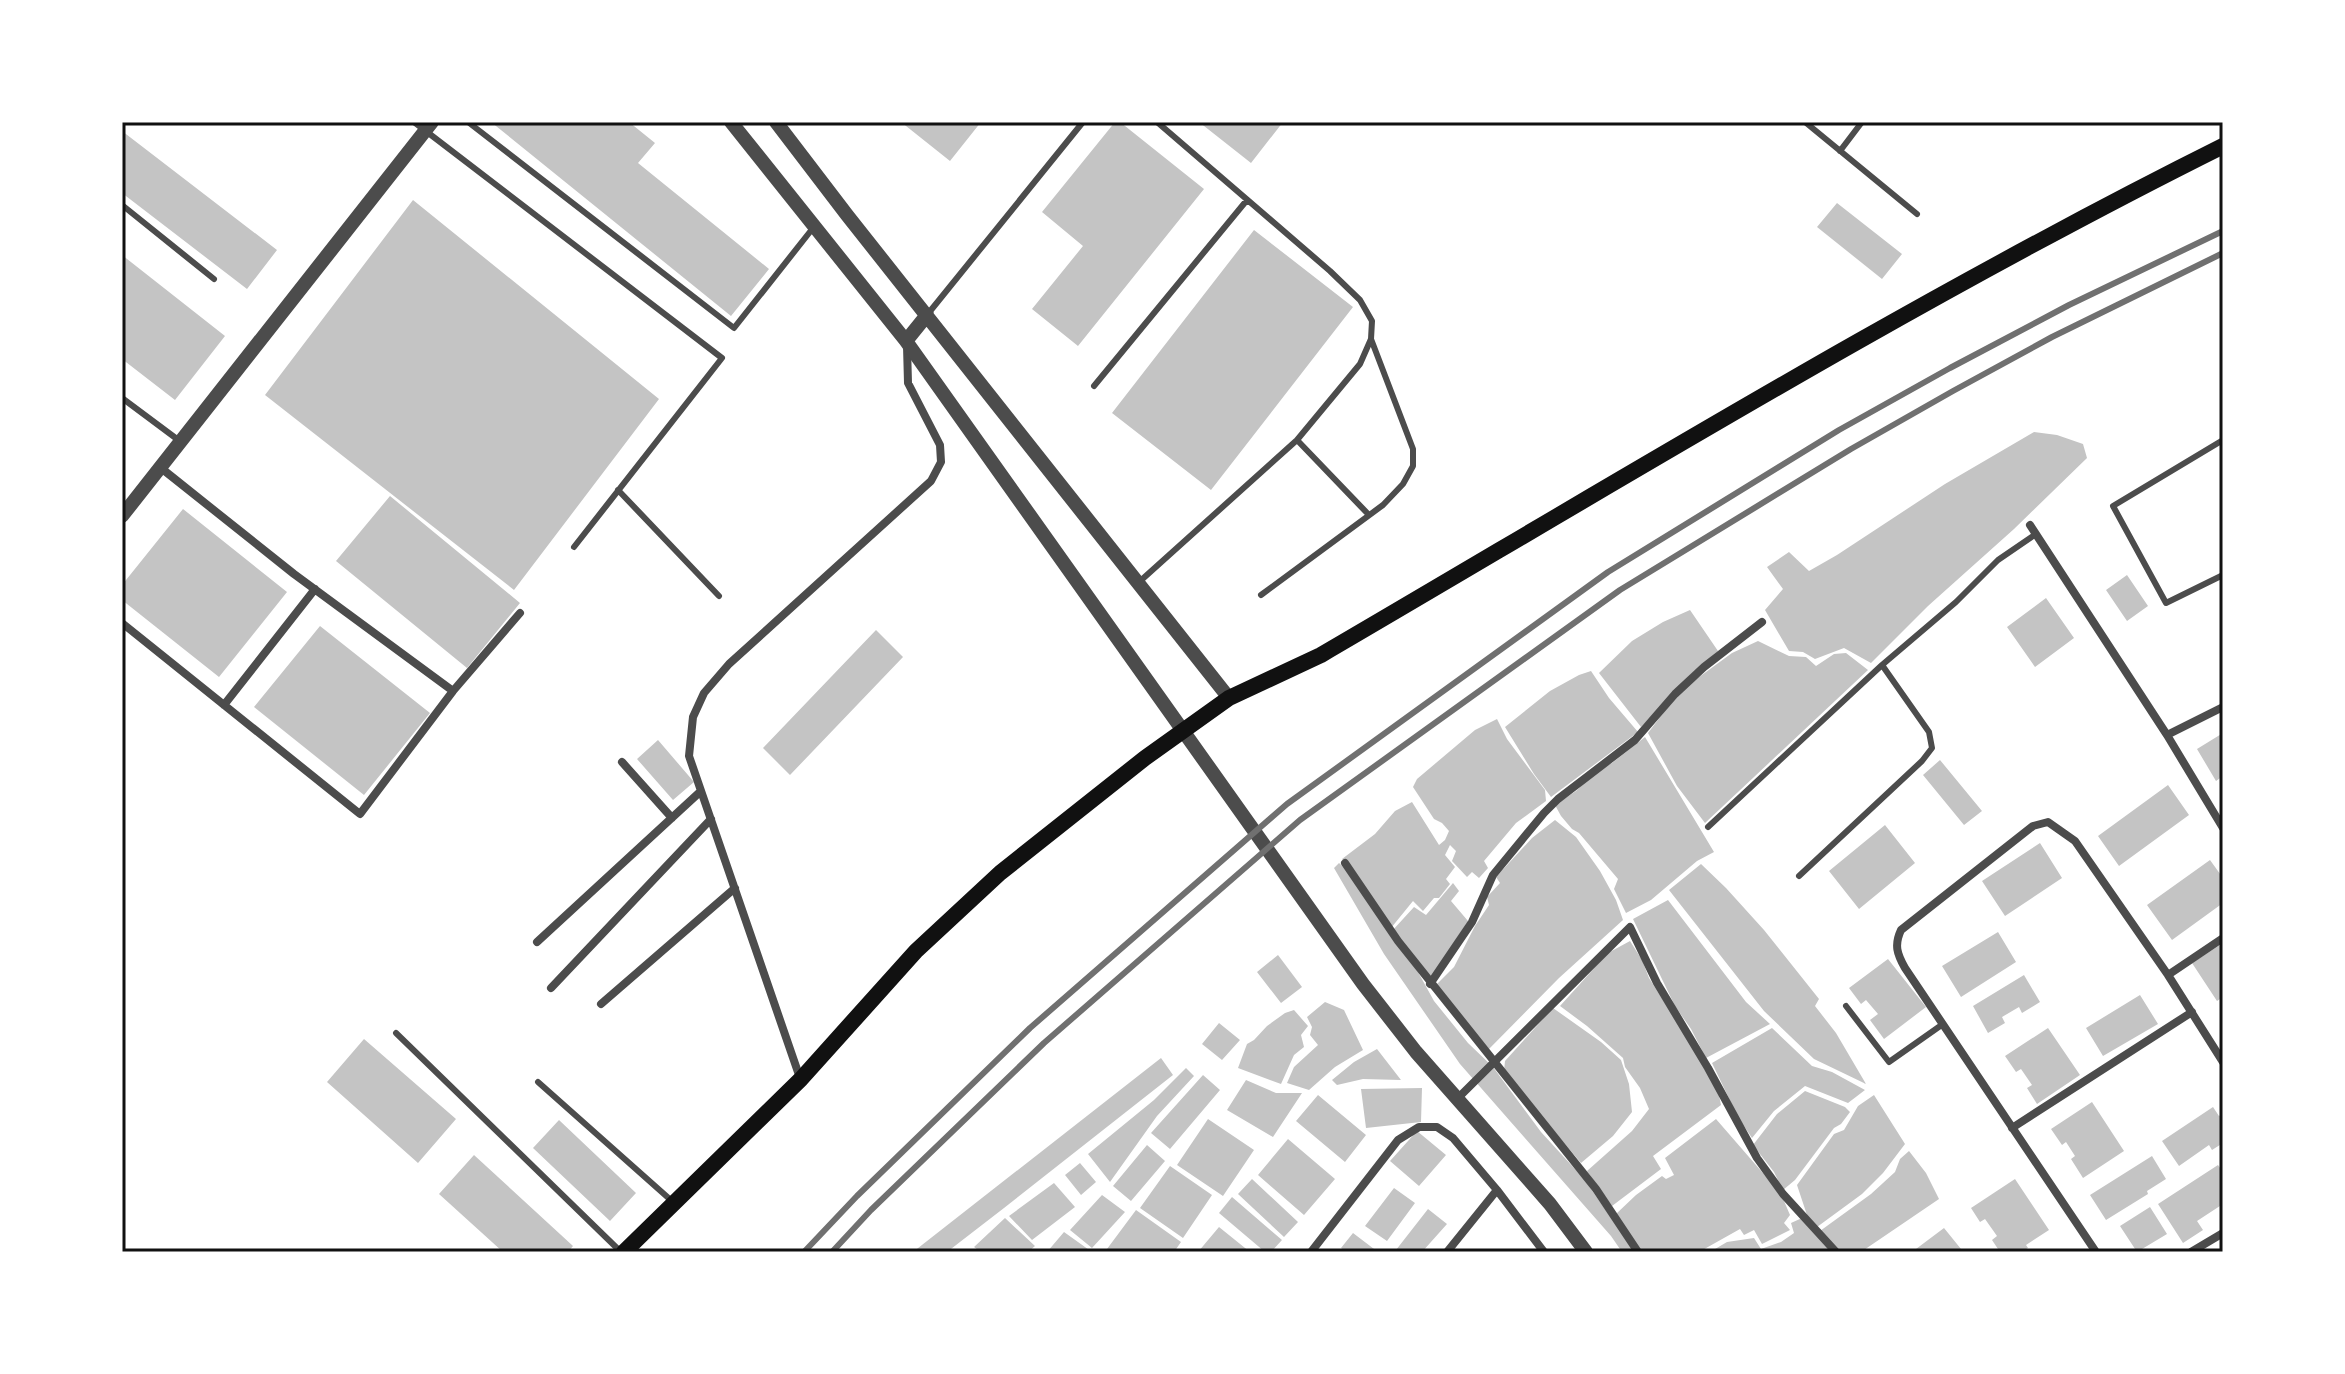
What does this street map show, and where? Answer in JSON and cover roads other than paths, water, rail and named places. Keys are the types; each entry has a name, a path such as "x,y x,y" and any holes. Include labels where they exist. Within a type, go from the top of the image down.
{"main road":[{"path":"622,1252 801,1079 916,951 1000,873 1145,758 1229,698 1321,655 1985,270 2102,206 2223,146"}],"street":[{"path":"731,122 906,341 1363,984 1416,1052 1550,1204 1586,1252"},
{"path":"776,122 1229,698"},
{"path":"122,516 424,125"},
{"path":"801,1079 689,756 693,717 704,693 729,664 931,481 941,462 940,445 908,383 906,341 927,315"},
{"path":"161,468 315,589 453,691"},
{"path":"2030,525 2167,735 2223,828"},
{"path":"224,705 315,589"},
{"path":"122,623 360,814 453,691 520,613"},
{"path":"1430,984 1472,922 1493,875 1544,813 1635,740 1675,694 1704,667 1762,622"},
{"path":"2167,735 2223,707"},
{"path":"622,762 672,818"},
{"path":"537,942 701,791"},
{"path":"551,988 711,819"},
{"path":"2096,1252 1897,952 1896,940 1901,930 2033,826 2048,822 2075,841 2168,975 2223,1062"},
{"path":"1345,863 1430,984 1596,1189 1638,1252"},
{"path":"601,1004 735,888"},
{"path":"1457,1099 1630,927 1657,983 1757,1158 1783,1194 1836,1252"},
{"path":"2168,975 2223,938"},
{"path":"2012,1128 2192,1012"},
{"path":"1311,1252 1398,1140 1419,1127 1437,1127 1453,1138 1544,1252"},
{"path":"1447,1252 1497,1190"},
{"path":"2191,1252 2223,1233"}],"lane":[{"path":"468,122 734,328 814,227"},
{"path":"927,315 1083,122"},
{"path":"1138,583 1297,440 1360,364 1371,339 1372,321 1360,300 1330,271 1157,122"},
{"path":"1805,122 1917,214"},
{"path":"1840,151 1862,122"},
{"path":"424,125 722,358 574,547"},
{"path":"1094,386 1247,200"},
{"path":"122,205 214,279"},
{"path":"1261,595 1369,515 1403,484 1413,466 1413,449 1371,339"},
{"path":"122,398 181,442"},
{"path":"1297,440 1369,515"},
{"path":"2223,440 2113,506 2166,603 2223,575"},
{"path":"618,490 719,596"},
{"path":"1708,827 1882,665 1956,602 1998,560 2036,533"},
{"path":"1799,876 1922,761 1932,748 1929,732 1882,665"},
{"path":"1846,1006 1889,1062 1943,1024"},
{"path":"396,1033 622,1252"},
{"path":"538,1082 673,1202"}],"railway":[{"path":"804,1252 857,1196 1030,1028 1287,804 1608,572 1839,430 1950,368 2069,305 2223,231"},
{"path":"832,1252 871,1210 1044,1043 1300,820 1620,590 1851,449 1953,391 2052,337 2223,253"}]}
